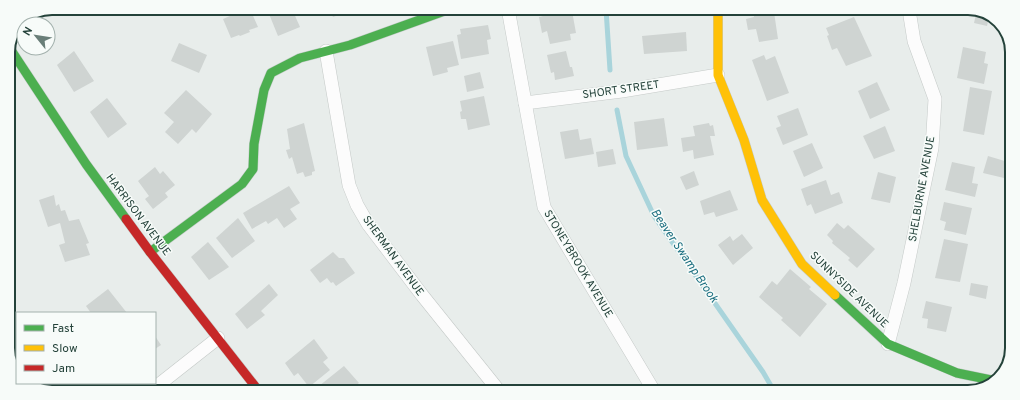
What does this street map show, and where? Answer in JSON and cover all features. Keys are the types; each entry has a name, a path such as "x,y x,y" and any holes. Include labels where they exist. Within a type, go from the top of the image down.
{"street":[{"path":"150,252 242,184 253,169 254,144 264,90 271,73 300,58 350,45 433,15"},
{"name":"STONEYBROOK AVENUE","path":"509,15 544,207 650,385"},
{"name":"SUNNYSIDE AVENUE","path":"718,15 718,75 744,140 762,200 802,264 888,344 957,373 987,379"},
{"name":"SHELBURNE AVENUE","path":"888,344 904,283 932,148 935,99 914,41 910,15"},
{"name":"SHERMAN AVENUE","path":"326,51 349,185 357,205 368,224 422,295 494,385"},
{"name":"HARRISON AVENUE","path":"15,56 86,164 150,252 254,385"},
{"name":"SHORT STREET","path":"525,103 622,91 718,75"},
{"path":"158,385 218,338"}],"building":[{"path":"232,15 253,15 258,27 249,30 250,32 231,38 223,19"},
{"path":"269,15 295,15 300,27 278,36"},
{"path":"547,15 573,15 576,33 570,34 571,40 550,44 547,31 542,33 539,17"},
{"path":"754,15 774,15 778,39 759,42 756,29 748,30 746,19 754,17"},
{"path":"976,16 988,21 987,26 974,23"},
{"path":"854,17 872,56 846,66 837,48 832,50 826,28"},
{"path":"488,25 491,39 487,40 489,54 461,59 457,35 461,34 460,29"},
{"path":"686,32 687,51 644,54 642,36"},
{"path":"453,41 459,65 447,68 448,72 433,76 426,47"},
{"path":"179,43 207,55 199,73 171,61"},
{"path":"963,47 986,52 984,63 988,64 984,84 957,78"},
{"path":"74,51 94,81 74,92 57,65"},
{"path":"566,51 574,76 555,80 554,72 551,73 547,55"},
{"path":"764,55 766,60 775,56 789,93 767,101 752,60"},
{"path":"480,72 484,88 467,92 464,76"},
{"path":"877,82 890,110 870,119 858,91"},
{"path":"970,87 992,91 984,135 963,131"},
{"path":"186,90 212,114 196,133 192,129 178,144 165,132 174,122 164,113"},
{"path":"484,96 490,125 468,130 466,119 461,119 460,112 462,111 460,101"},
{"path":"107,98 127,124 108,138 90,112"},
{"path":"798,108 808,135 783,145 776,128 781,126 777,116"},
{"path":"664,118 668,146 637,150 634,122"},
{"path":"304,123 315,171 312,172 312,175 305,177 303,172 297,174 292,157 289,159 286,150 290,149 287,129"},
{"path":"709,123 710,126 713,125 715,136 710,136 714,155 694,159 693,150 683,152 681,138 695,136 693,126"},
{"path":"885,126 895,151 874,159 863,136"},
{"path":"578,129 580,140 591,138 594,154 565,159 560,132"},
{"path":"812,143 823,168 804,177 793,151"},
{"path":"613,149 616,164 598,167 596,152"},
{"path":"988,156 1005,161 1004,178 983,173"},
{"path":"952,162 975,167 972,183 978,184 975,197 945,190"},
{"path":"155,167 160,174 163,171 175,185 165,193 168,197 153,209 145,199 149,196 138,181"},
{"path":"694,171 699,185 686,190 680,177"},
{"path":"878,172 896,177 890,203 871,199"},
{"path":"826,180 831,195 839,192 843,203 815,214 811,204 807,206 801,189"},
{"path":"289,186 300,203 290,209 297,219 284,228 277,218 268,224 266,221 252,229 243,213"},
{"path":"730,190 738,210 716,217 714,212 704,215 700,201"},
{"path":"54,195 56,206 59,204 61,211 65,210 69,221 79,219 89,243 86,244 90,255 65,262 59,245 65,243 60,223 48,227 39,200"},
{"path":"944,202 972,208 966,235 944,230 946,222 940,220"},
{"path":"238,218 255,241 232,258 216,238"},
{"path":"837,223 844,229 848,225 875,249 857,268 848,260 850,258 832,243 833,241 827,235"},
{"path":"742,234 753,248 733,265 718,245 730,236 733,241"},
{"path":"944,239 968,244 960,282 935,278"},
{"path":"208,242 229,267 209,280 191,257"},
{"path":"333,252 339,258 344,258 355,273 336,286 327,278 320,283 310,270"},
{"path":"790,269 811,287 809,289 827,304 800,337 781,320 783,318 759,297 772,281 777,285"},
{"path":"971,283 988,286 986,299 969,295"},
{"path":"269,284 278,295 261,311 265,315 247,329 235,314"},
{"path":"108,289 126,312 90,312 86,306"},
{"path":"926,301 952,307 946,332 927,328 928,319 922,318"},
{"path":"156,338 161,345 156,348"},
{"path":"314,339 328,358 323,362 330,370 311,385 307,385 298,373 294,376 285,363"},
{"path":"344,366 359,383 356,385 320,385"},
{"path":"64,384 102,384 101,385"}],"waterway":[{"name":"Beaver Swamp Brook","path":"606,15 610,70"},
{"name":"Beaver Swamp Brook","path":"617,110 626,156 654,216 771,385"}],"traffic: fast":[{"path":"150,252 242,184 253,169 254,144 264,90 271,73 300,58 350,45 433,15"},
{"path":"15,56 86,164 126,219"},
{"path":"835,295 888,344 957,373 987,379"}],"traffic: slow":[{"path":"718,15 718,75 744,140 762,200 802,264 835,295"}],"traffic: jam":[{"path":"126,219 254,385"}]}
